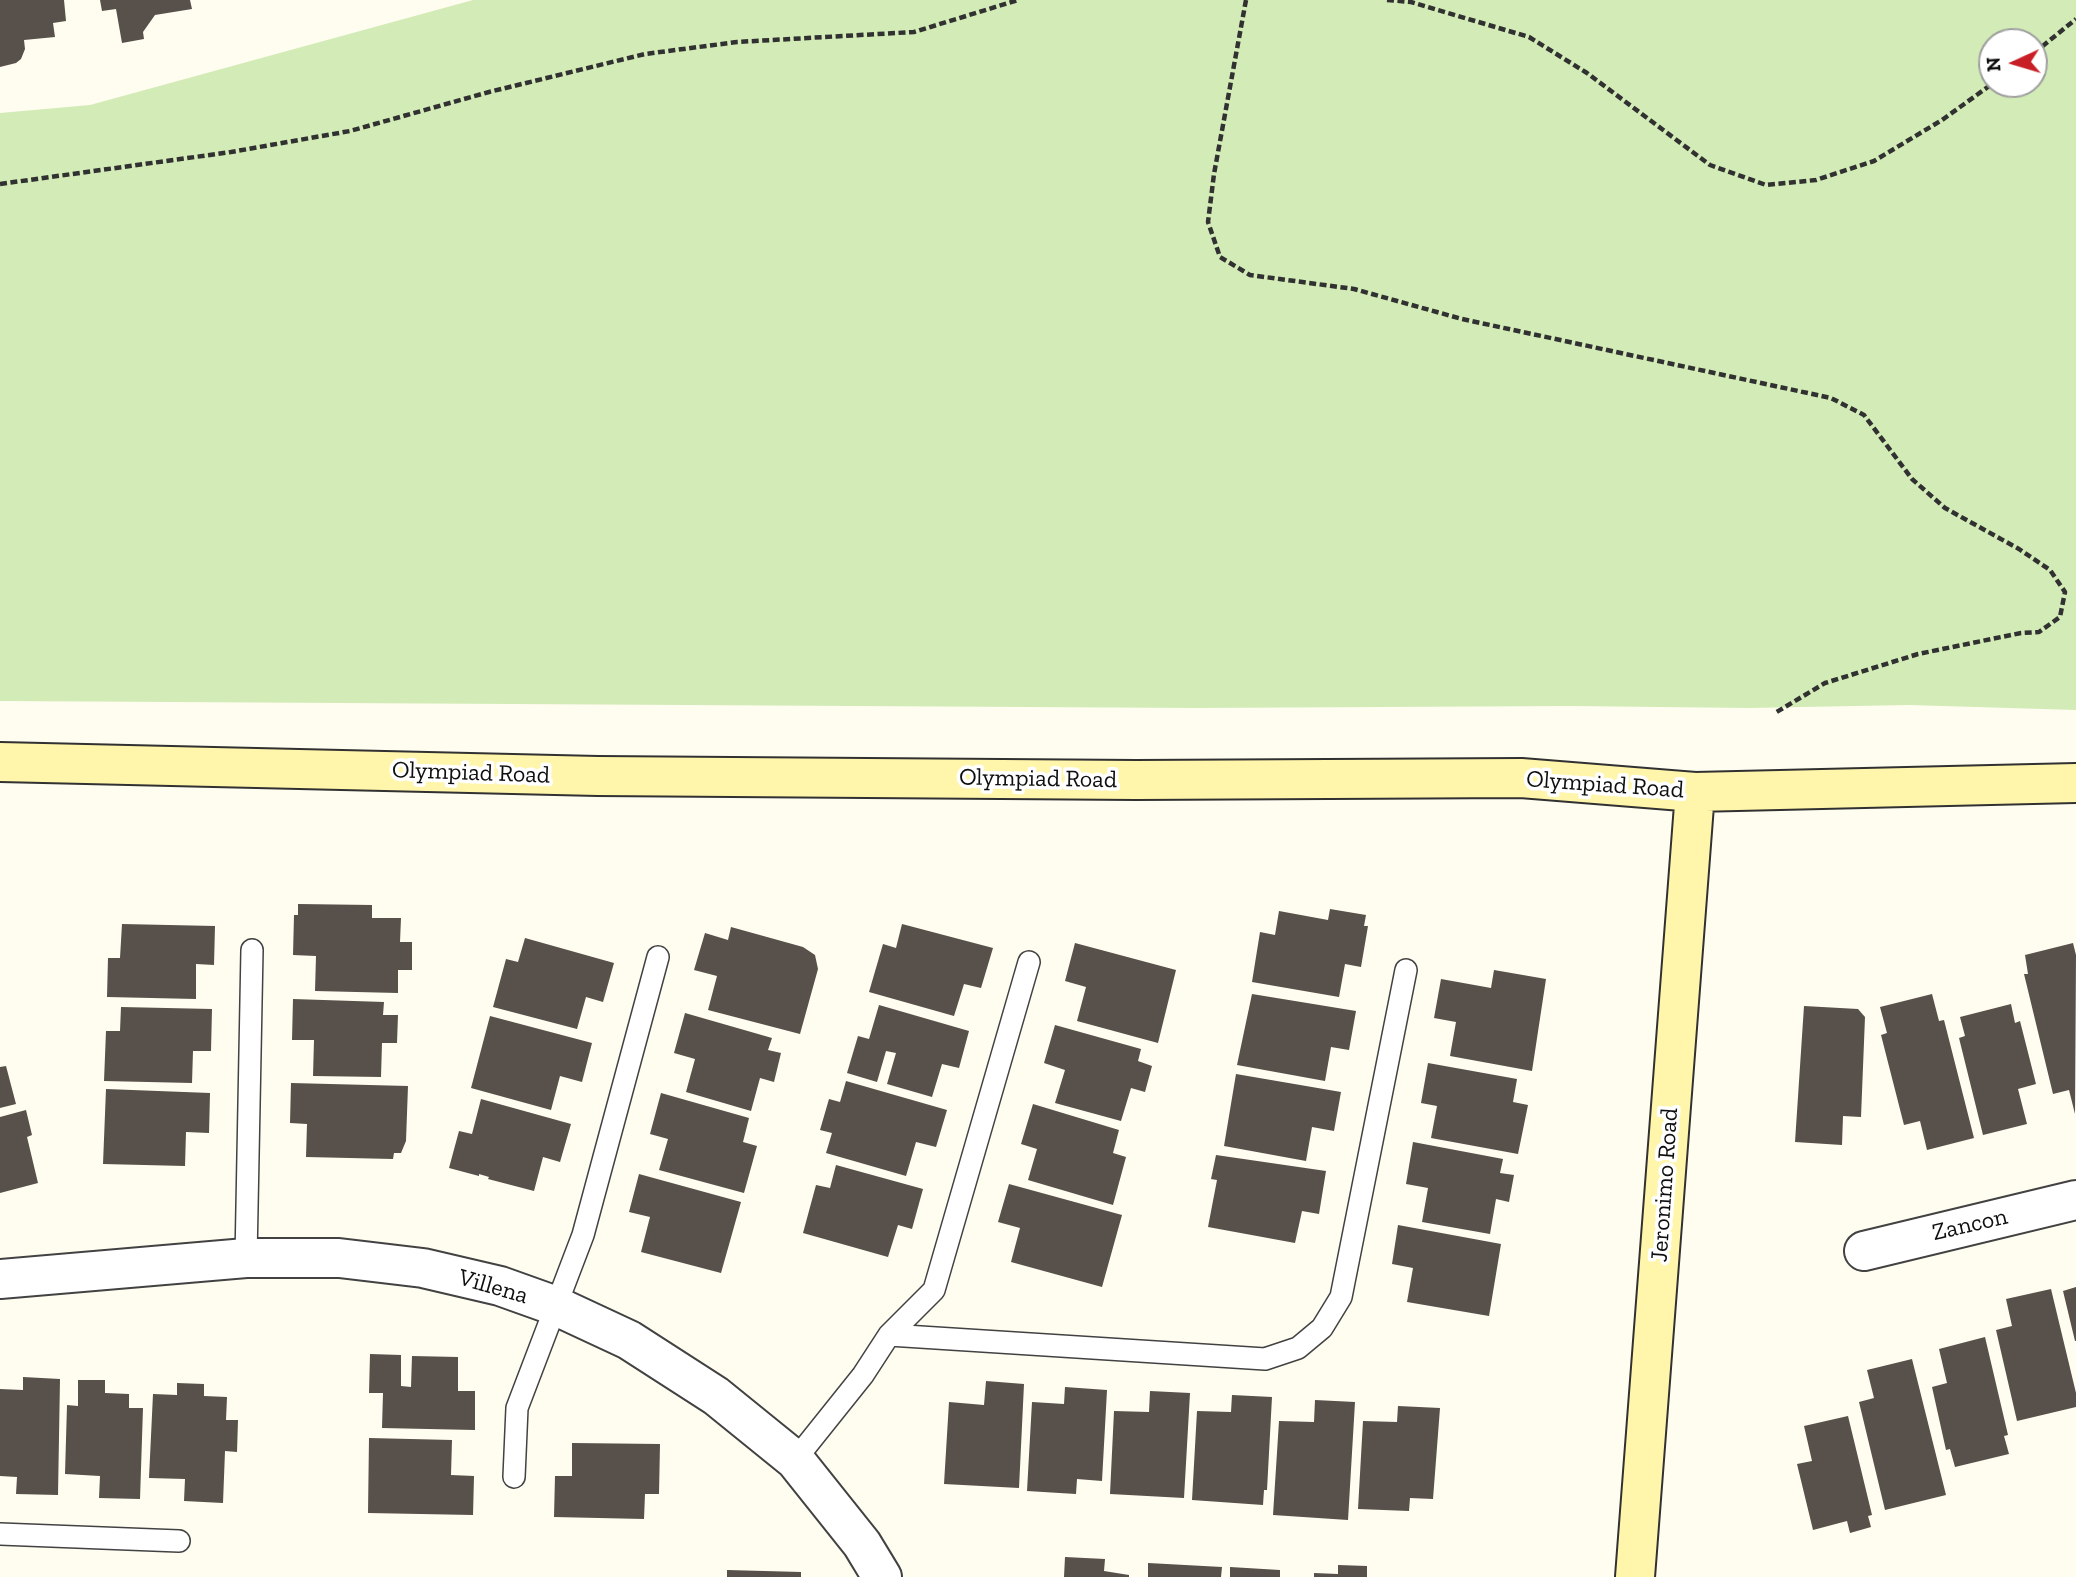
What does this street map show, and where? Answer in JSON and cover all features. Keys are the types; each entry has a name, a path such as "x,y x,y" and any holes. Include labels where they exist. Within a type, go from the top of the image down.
{"main road":[{"name":"Olympiad Road","path":"0,762 598,776 1521,778 1695,792 2076,783"},
{"name":"Jeronimo Road","path":"1635,1577 1695,792"}],"street":[{"name":"Zancon","path":"1864,1251 2076,1200"},
{"name":"Villena","path":"0,1279 246,1258 339,1258 424,1268 500,1286 556,1306 629,1340 716,1395 796,1460 862,1544 882,1577"}],"lane":[{"path":"246,1258 252,950"},
{"path":"514,1477 517,1408 583,1235 658,957"},
{"path":"796,1460 863,1375 889,1335 934,1290 1030,962"},
{"path":"889,1335 1265,1359 1298,1348 1322,1328 1341,1297 1406,971"},
{"path":"0,1534 180,1541"}],"path":[{"path":"0,184 231,152 350,131 489,92 645,54 737,41 914,32 1018,0"},
{"path":"1246,0 1214,174 1208,222 1220,257 1250,275 1354,289 1462,319 1831,398 1864,415 1912,479 1945,508 2019,549 2050,570 2065,592 2060,617 2039,632 2021,633 1918,654 1825,683 1776,713"},
{"path":"1387,0 1411,2 1529,37 1587,73 1710,164 1766,185 1816,180 1874,161 1942,120 1978,94"},
{"path":"2048,42 2076,19"}],"green space":[{"path":"473,0 2076,0 2076,710 1909,705 1749,708 1196,708 0,701 0,113 90,105"}],"building":[{"path":"0,0 64,0 66,21 53,23 55,37 24,40 25,49 21,59 0,67"},
{"path":"100,0 190,0 192,9 155,15 143,32 144,39 122,43 116,9 102,11"},
{"path":"298,904 372,905 372,918 401,918 400,942 412,942 412,970 398,970 398,993 315,991 316,956 293,955 294,915 298,915"},
{"path":"1330,909 1366,915 1364,926 1368,926 1361,967 1345,964 1339,997 1252,982 1260,932 1275,935 1279,911 1328,920"},
{"path":"122,924 215,926 214,965 196,964 196,999 107,997 108,958 120,958"},
{"path":"902,924 993,948 981,988 964,984 954,1016 869,992 883,944 896,948"},
{"path":"731,927 803,947 815,955 818,969 800,1034 708,1010 717,976 694,970 705,933 728,940"},
{"path":"525,938 614,963 603,1002 586,997 577,1029 493,1007 506,959 518,962"},
{"path":"1075,943 1176,970 1158,1043 1077,1021 1086,987 1065,981"},
{"path":"2073,943 2076,955 2075,1114 2069,1090 2053,1094 2024,974 2028,974 2025,955"},
{"path":"1494,970 1546,979 1532,1071 1450,1056 1456,1022 1434,1018 1441,979 1491,988"},
{"path":"1252,994 1356,1011 1349,1050 1331,1047 1325,1081 1237,1065"},
{"path":"1932,994 1939,1021 1944,1020 1974,1138 1927,1150 1920,1121 1904,1125 1881,1035 1887,1033 1880,1007"},
{"path":"293,999 384,1002 383,1015 398,1015 397,1043 382,1043 381,1077 313,1076 314,1040 292,1040"},
{"path":"2011,1004 2015,1023 2020,1021 2036,1084 2018,1089 2027,1124 1983,1135 1959,1038 1965,1036 1960,1017"},
{"path":"879,1005 969,1031 959,1068 942,1064 932,1097 887,1084 896,1053 886,1051 877,1082 847,1073 858,1036 869,1039"},
{"path":"1804,1006 1858,1009 1865,1017 1861,1117 1843,1116 1842,1145 1795,1142"},
{"path":"121,1007 212,1009 211,1051 193,1051 192,1083 104,1081 106,1031 120,1031"},
{"path":"685,1013 772,1038 768,1050 781,1053 774,1082 760,1078 751,1111 686,1092 695,1059 674,1053"},
{"path":"490,1016 592,1043 582,1082 560,1076 551,1110 471,1088"},
{"path":"1055,1025 1141,1049 1138,1061 1152,1066 1145,1092 1131,1088 1121,1121 1055,1103 1065,1070 1044,1063"},
{"path":"1428,1063 1517,1079 1513,1102 1528,1105 1518,1154 1431,1138 1437,1106 1421,1103"},
{"path":"6,1066 16,1104 0,1108 0,1067"},
{"path":"1236,1074 1341,1092 1334,1131 1312,1127 1306,1161 1224,1146"},
{"path":"846,1081 947,1110 936,1147 916,1142 906,1176 826,1153 832,1133 820,1130 829,1099 840,1102"},
{"path":"291,1083 408,1086 406,1141 401,1153 394,1153 393,1159 306,1157 307,1124 290,1123"},
{"path":"106,1089 210,1093 209,1133 186,1132 185,1166 103,1164"},
{"path":"661,1093 749,1118 743,1142 757,1146 744,1193 659,1170 668,1139 650,1134"},
{"path":"481,1099 571,1124 560,1162 543,1157 534,1191 449,1168 459,1131 472,1134"},
{"path":"1033,1104 1119,1130 1113,1153 1126,1157 1113,1205 1028,1180 1037,1149 1021,1144"},
{"path":"26,1110 32,1135 27,1137 38,1183 0,1193 0,1117"},
{"path":"1413,1142 1503,1159 1500,1173 1514,1175 1509,1202 1496,1199 1490,1234 1422,1222 1428,1188 1406,1184"},
{"path":"1216,1155 1326,1171 1319,1214 1302,1211 1295,1243 1208,1227 1217,1180 1211,1179"},
{"path":"836,1165 923,1189 912,1229 898,1225 888,1257 803,1233 816,1185 830,1188"},
{"path":"639,1174 741,1202 721,1273 641,1252 650,1217 629,1212"},
{"path":"1009,1184 1122,1215 1102,1287 1011,1262 1020,1228 998,1222"},
{"path":"1398,1225 1501,1244 1489,1316 1407,1302 1413,1268 1392,1264"},
{"path":"2076,1287 2076,1341 2075,1341 2063,1291"},
{"path":"2051,1289 2076,1393 2076,1407 2017,1421 1996,1330 2012,1326 2006,1299"},
{"path":"1985,1337 2008,1435 2004,1436 2009,1454 1955,1467 1950,1449 1946,1450 1932,1387 1947,1383 1939,1349"},
{"path":"370,1354 401,1355 401,1386 411,1387 412,1356 458,1357 458,1391 475,1391 475,1430 382,1428 383,1393 369,1393"},
{"path":"1912,1359 1946,1495 1885,1510 1859,1402 1874,1398 1867,1370"},
{"path":"23,1377 60,1379 58,1495 16,1494 17,1477 0,1476 0,1389 23,1390"},
{"path":"78,1380 105,1380 105,1393 129,1394 129,1408 143,1408 140,1499 99,1498 100,1476 65,1474 67,1405 78,1406"},
{"path":"986,1381 1024,1384 1019,1488 944,1484 949,1402 984,1405"},
{"path":"177,1383 204,1384 204,1396 227,1397 226,1420 238,1420 237,1452 225,1451 223,1503 184,1501 185,1479 149,1478 153,1394 177,1395"},
{"path":"1065,1387 1107,1390 1102,1481 1077,1479 1076,1494 1027,1491 1032,1402 1064,1404"},
{"path":"1150,1391 1190,1393 1184,1498 1110,1494 1114,1411 1149,1412"},
{"path":"1232,1395 1272,1397 1267,1490 1264,1490 1263,1505 1192,1500 1197,1411 1231,1412"},
{"path":"1315,1400 1355,1402 1348,1520 1273,1515 1279,1421 1314,1422"},
{"path":"1398,1406 1440,1408 1433,1499 1410,1498 1409,1511 1358,1509 1363,1421 1397,1422"},
{"path":"1848,1416 1872,1515 1868,1516 1871,1527 1850,1533 1847,1521 1813,1530 1797,1464 1812,1461 1804,1426"},
{"path":"369,1438 452,1440 451,1475 474,1476 473,1515 368,1513"},
{"path":"572,1443 660,1444 659,1494 645,1494 644,1519 554,1517 555,1476 572,1476"},
{"path":"1065,1557 1105,1559 1104,1571 1129,1577 1064,1577"},
{"path":"1148,1563 1222,1567 1221,1577 1148,1577"},
{"path":"1338,1565 1367,1566 1367,1577 1314,1577 1314,1573 1338,1574"},
{"path":"1230,1567 1280,1570 1280,1577 1230,1577"},
{"path":"727,1570 801,1572 801,1577 727,1577"}]}
